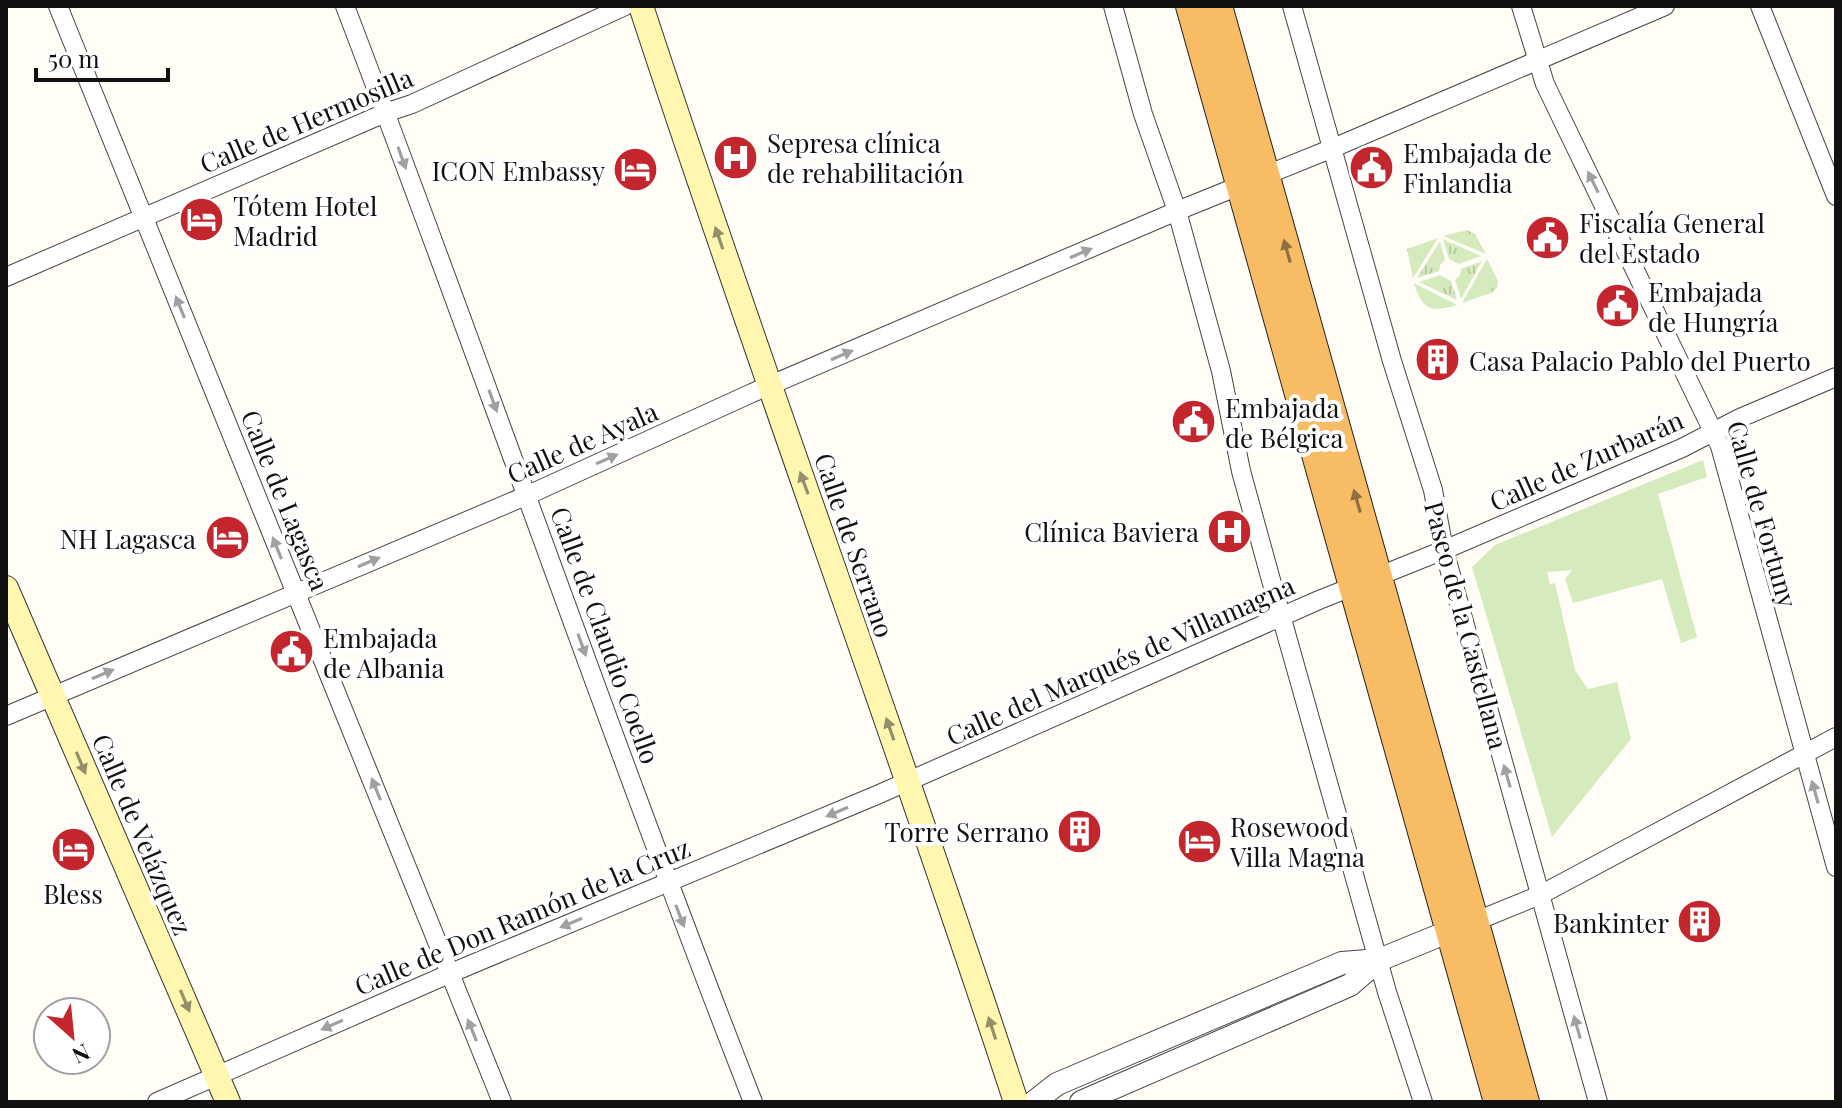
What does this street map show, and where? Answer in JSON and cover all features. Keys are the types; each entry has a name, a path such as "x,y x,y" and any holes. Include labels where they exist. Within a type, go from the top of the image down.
{"highway":[{"path":"1190,6 1252,180 1462,927 1498,1102"},
{"path":"1218,6 1252,180"},
{"path":"1462,927 1525,1102"}],"main road":[{"name":"Calle de Serrano","path":"641,6 1016,1102"},
{"name":"Calle de Velázquez","path":"6,588 228,1102"}],"street":[{"name":"Calle de Lagasca","path":"58,6 502,1102"},
{"name":"Calle de Claudio Coello","path":"345,6 528,495 668,883 753,1102"},
{"name":"Calle de Hermosilla","path":"6,277 412,104 625,6"},
{"path":"1113,6 1143,114 1177,211 1221,371 1241,471 1379,960 1423,1102"},
{"name":"Paseo de la Castellana","path":"1292,6 1392,361 1439,513 1444,550 1598,1102"},
{"name":"Calle de Fortuny","path":"1521,6 1545,84 1713,431 1836,867"},
{"path":"1177,211 1665,6"},
{"path":"1760,6 1828,154 1836,196"},
{"name":"Calle de Ayala","path":"6,716 528,495 770,386 1177,211"},
{"name":"Calle de Zurbarán","path":"1365,582 1682,448 1713,431 1836,377"},
{"name":"Calle del Marqués de Villamagna","path":"908,782 1365,582"},
{"path":"1034,1102 1057,1084 1342,963 1379,960 1540,895 1836,737"},
{"name":"Calle de Don Ramón de la Cruz","path":"157,1102 451,973 908,782"},
{"path":"1081,1102 1350,985 1379,960"}],"green space":[{"path":"1467,230 1475,234 1486,254 1443,236"},
{"path":"1438,238 1413,278 1407,249"},
{"path":"1443,239 1481,256 1459,264 1449,259"},
{"path":"1440,241 1445,260 1439,271 1417,278"},
{"path":"1487,259 1498,281 1497,288 1462,303"},
{"path":"1482,261 1461,299 1455,280 1461,269"},
{"path":"1440,275 1451,281 1457,300 1419,282"},
{"path":"1414,283 1457,305 1440,309 1429,307 1420,299"},
{"path":"1703,460 1707,477 1658,494 1697,637 1681,643 1662,579 1573,603 1565,579 1572,570 1547,572 1550,584 1555,583 1575,670 1588,689 1617,682 1631,739 1552,837 1472,567 1495,545"}],"place":[{"name":"Sepresa clínica de rehabilitación","path":"736,157"},
{"name":"Embajada de Finlandia","path":"1372,167"},
{"name":"ICON Embassy","path":"636,170"},
{"name":"Tótem Hotel Madrid","path":"202,220"},
{"name":"Fiscalía General del Estado","path":"1548,237"},
{"name":"Embajada de Hungría","path":"1617,306"},
{"name":"Casa Palacio Pablo del Puerto","path":"1438,360"},
{"name":"Embajada de Bélgica","path":"1194,422"},
{"name":"Clínica Baviera","path":"1230,531"},
{"name":"NH Lagasca","path":"227,538"},
{"name":"Embajada de Albania","path":"292,652"},
{"name":"Torre Serrano","path":"1080,831"},
{"name":"Rosewood Villa Magna","path":"1199,841"},
{"name":"Bless","path":"73,850"},
{"name":"Bankinter","path":"1700,922"}]}
